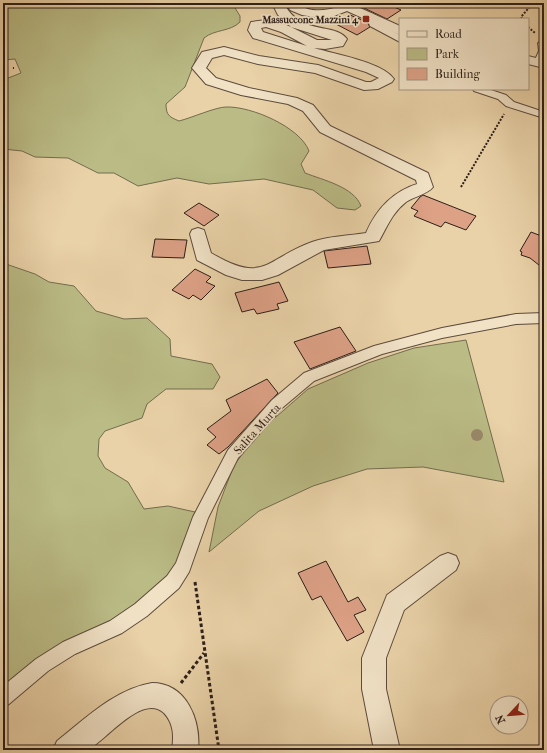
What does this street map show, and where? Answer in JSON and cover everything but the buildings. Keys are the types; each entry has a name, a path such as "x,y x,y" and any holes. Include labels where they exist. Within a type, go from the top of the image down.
{"street":[{"path":"198,234 203,256 225,270 243,274 267,273 322,245 357,241 373,237 378,222 396,201 414,190 426,187 423,176 325,129 308,108 292,101 246,92 211,81 199,68 207,55 224,51 258,60 318,69 364,86 373,86 387,79 384,75 371,69 258,35 254,30 256,25 264,22 283,28 302,40 320,46 330,46 338,43 340,39 332,35 307,29 289,21 281,13 278,3"},
{"path":"293,3 294,7 298,10 319,13 340,11 342,5 371,16 399,30"},
{"path":"371,16 373,24 399,38"},
{"path":"481,90 502,96 510,104 544,115"},
{"name":"Salita Murta","path":"3,698 42,665 70,648 116,627 158,596 173,582 183,567 201,517 233,454 277,404 309,377 380,350 442,333 516,320 544,318"},
{"path":"387,750 374,689 374,658 395,603 448,563"},
{"path":"66,750 136,701 148,695 160,696 169,700 179,710 184,722 186,737 185,750"}],"lane":[{"path":"537,62 542,51 541,43"}],"path":[{"path":"522,18 533,3"},
{"path":"461,186 510,104"},
{"path":"194,580 219,750"},
{"path":"169,700 204,653"}],"green space":[{"path":"3,3 232,3 240,16 240,22 232,27 213,33 204,38 185,87 166,104 168,114 179,121 226,107 248,110 274,120 296,134 304,142 309,151 301,164 305,173 345,189 357,199 361,206 355,210 337,208 313,190 264,179 209,184 177,178 138,186 114,173 98,173 68,158 35,157 22,151 3,149 3,80 21,73 15,59 3,60"},
{"path":"3,263 35,274 49,282 74,286 96,311 124,319 147,318 170,339 171,356 212,364 220,377 213,389 166,389 147,404 142,418 105,431 99,439 98,456 105,468 128,482 144,509 168,506 195,512 188,532 183,559 161,584 130,610 3,689"},
{"path":"466,340 504,482 423,467 367,469 313,486 259,511 209,552 218,507 234,465 260,431 308,389 368,363 414,348"}],"railway":[{"path":"3,69 14,68"}],"place":[{"name":"Massuccone Mazzini 4","path":"366,19"}]}
